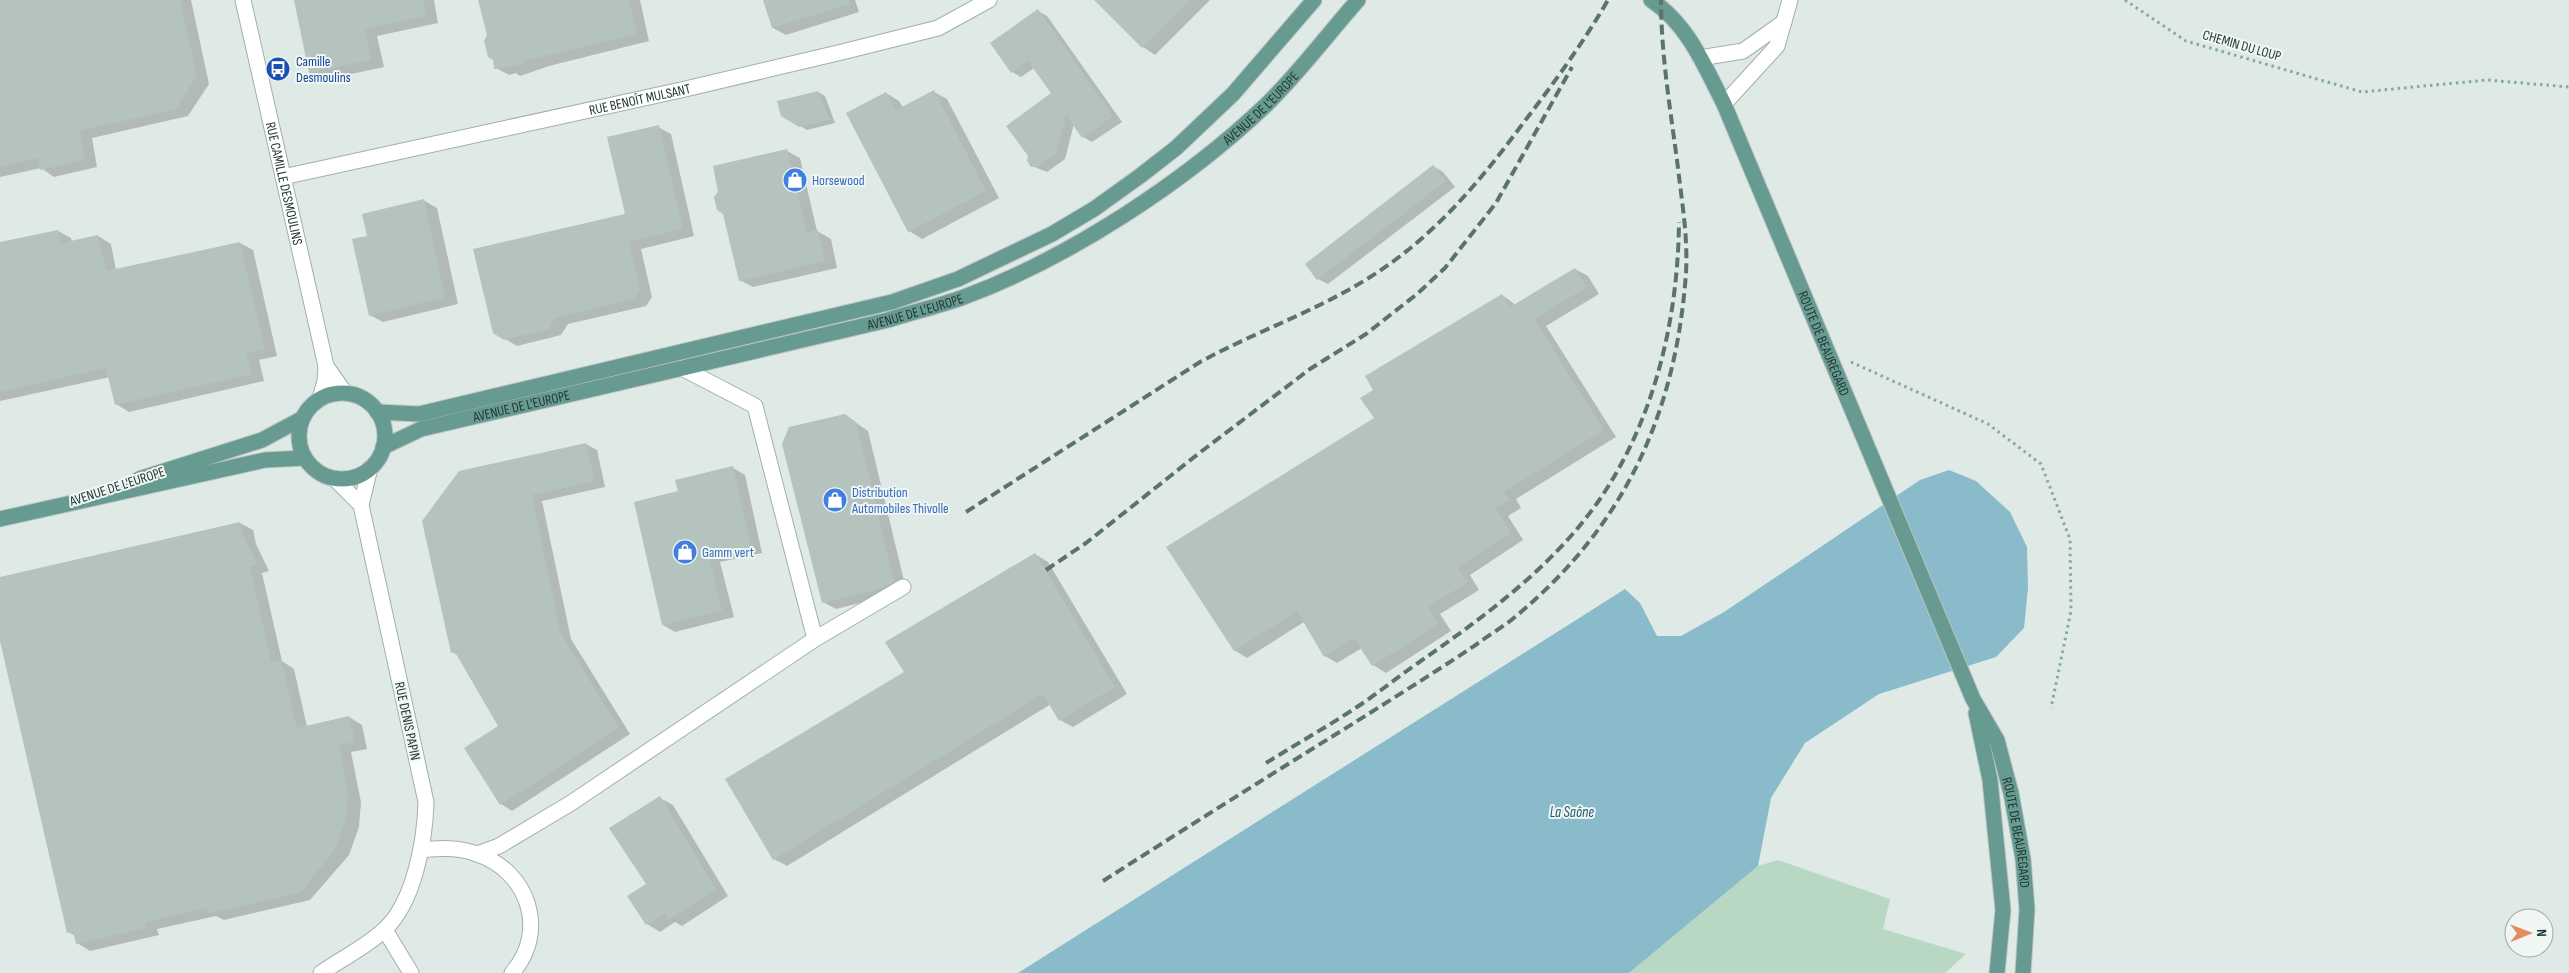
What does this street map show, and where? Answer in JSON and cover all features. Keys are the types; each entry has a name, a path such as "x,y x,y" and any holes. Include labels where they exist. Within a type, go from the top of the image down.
{"main road":[{"name":"AVENUE DE L'EUROPE","path":"377,412 419,414 892,302 958,279 1052,234 1094,209 1176,148 1233,94 1314,0"},
{"name":"AVENUE DE L'EUROPE","path":"383,447 422,429 888,320 964,297 1068,248 1171,182 1224,141 1266,104 1358,0"},
{"name":"ROUTE DE BEAUREGARD","path":"1651,0 1661,6 1684,30 1724,104 1973,699 1997,740 2013,802 2023,859 2027,909 2023,973"},
{"path":"332,394 358,396 369,403 377,412 383,423 383,447 378,459 370,468 354,477 335,479 323,475 304,458 300,445 299,431 303,418 310,407 320,399 332,394"},
{"name":"AVENUE DE L'EUROPE","path":"42,510 262,440 303,418"},
{"name":"AVENUE DE L'EUROPE","path":"0,519 265,460 304,458"},
{"name":"ROUTE DE BEAUREGARD","path":"1973,699 1990,780 2003,910 1997,973"}],"street":[{"name":"RUE CAMILLE DESMOULINS","path":"243,0 326,366 325,381 320,399"},
{"name":"RUE BENOÎT MULSANT","path":"283,177 681,90 938,28 989,0"},
{"path":"1724,104 1777,46 1790,0"},
{"path":"1700,58 1742,51 1784,22"},
{"name":"RUE CAMILLE DESMOULINS","path":"326,366 345,394"},
{"path":"682,368 755,406 815,639"},
{"name":"RUE DENIS PAPIN","path":"370,468 361,506 426,802 425,830 406,898 384,930"},
{"path":"335,479 361,506"},
{"path":"477,854 499,846 571,803 815,639 904,587"},
{"path":"420,850 448,847 477,854 511,873 524,892 531,915 528,946 522,960 512,973"},
{"path":"321,973 384,930 410,973"}],"path":[{"name":"CHEMIN DU LOUP","path":"2125,0 2186,41 2362,92 2487,80 2569,87"},
{"path":"1828,352 1988,424 2041,464 2070,539 2071,612 2051,708"}],"green space":[{"path":"1778,860 1890,899 1883,929 1966,954 1945,973 1629,973 1758,866"}],"water":[{"name":"La Saône","path":"1949,470 1976,481 2010,512 2027,547 2028,588 2024,628 1996,657 1879,694 1805,743 1771,798 1758,866 1629,973 1018,973 1625,589 1640,603 1657,636 1681,636 1724,612 1920,480"}],"building":[{"path":"0,0 180,0 197,76 175,110 80,130 84,160 40,170 37,158 0,167"},
{"path":"294,0 423,0 426,16 365,29 371,60 309,73"},
{"path":"478,0 629,0 637,34 536,58 525,61 523,65 494,69 493,60 488,57 484,41 487,35"},
{"path":"763,0 849,0 850,4 772,28"},
{"path":"1094,0 1191,0 1142,48"},
{"path":"1038,9 1113,116 1082,138 1066,115 1056,154 1037,167 1031,167 1027,161 1028,156 1006,126 1051,93 1028,61 1011,73 990,43"},
{"path":"934,90 986,191 908,232 846,113 886,92 896,110"},
{"path":"818,91 830,120 799,127 781,116 777,101"},
{"path":"659,125 683,229 629,242 640,290 634,299 555,318 549,329 504,340 493,333 473,249 625,214 607,137"},
{"path":"787,149 807,233 818,230 825,261 739,281 723,214 717,210 714,197 718,192 713,166"},
{"path":"1433,165 1446,181 1317,280 1305,264"},
{"path":"424,199 445,297 369,316 352,239 367,236 362,214"},
{"path":"58,230 61,243 98,235 106,271 240,242 265,349 246,353 252,374 115,405 106,368 0,392 0,242"},
{"path":"1575,268 1587,287 1534,319 1604,430 1504,492 1509,500 1496,508 1511,533 1458,568 1468,582 1428,607 1439,624 1372,666 1354,638 1324,657 1297,611 1234,651 1166,547 1374,418 1360,398 1373,390 1365,376 1502,294 1510,307"},
{"name":"Distribution Automobiles Thivolle","path":"845,414 856,422 894,582 882,588 822,603 782,444 789,427"},
{"path":"586,443 595,481 532,495 560,632 619,728 500,805 464,748 498,726 455,652 451,653 422,521 459,471"},
{"name":"Gamm vert","path":"733,466 751,546 709,556 722,611 662,625 634,502 678,491 675,480"},
{"path":"240,522 243,536 257,564 250,566 271,662 281,660 297,728 349,716 355,742 339,745 348,794 346,819 336,848 300,893 210,913 208,908 145,922 146,928 76,944 73,931 67,933 0,641 0,577"},
{"path":"1035,553 1115,687 1059,721 1043,694 773,860 725,779 904,672 885,642"},
{"path":"660,796 716,889 668,920 665,914 646,925 627,896 646,884 609,828"}],"railway":[{"path":"966,512 1200,362 1347,291 1391,263 1413,246 1453,208 1490,167 1557,78 1589,32 1608,0"},
{"path":"1103,881 1416,684 1506,624 1554,582 1587,545 1615,505 1638,463 1657,419 1671,373 1680,324 1686,273 1684,220 1665,63 1661,0"},
{"path":"1046,570 1086,543 1198,454 1310,369 1366,334 1417,294 1445,268 1496,203 1572,67"},
{"path":"1266,763 1363,703 1468,627 1516,589 1561,547 1581,524 1600,499 1619,468 1649,401 1668,331 1678,258 1679,222"}],"place":[{"name":"Camille Desmoulins","path":"278,69"},
{"name":"Horsewood","path":"795,180"},
{"name":"Distribution Automobiles Thivolle","path":"835,500"},
{"name":"Gamm vert","path":"685,552"}]}
